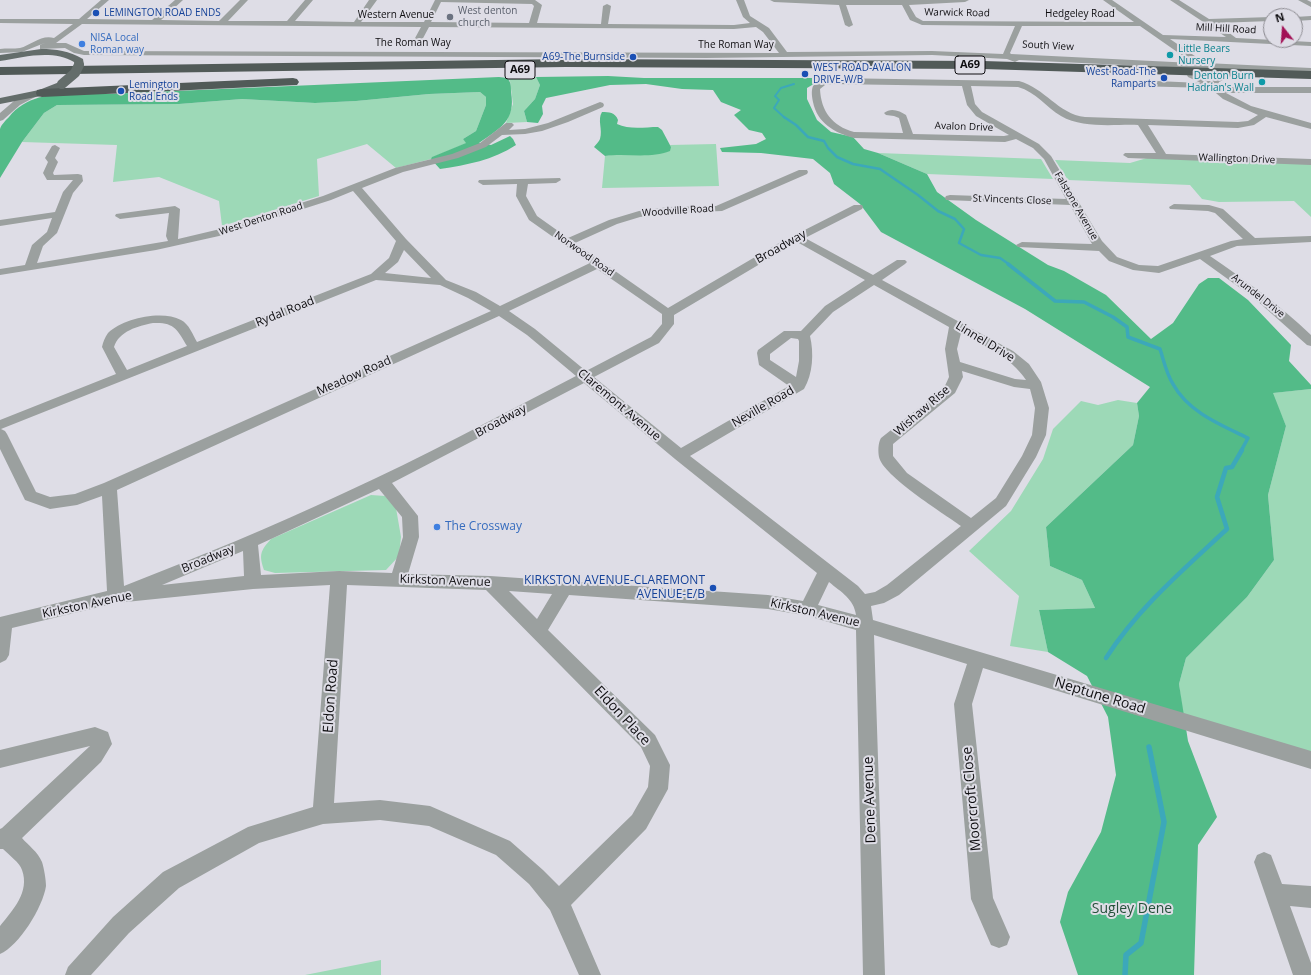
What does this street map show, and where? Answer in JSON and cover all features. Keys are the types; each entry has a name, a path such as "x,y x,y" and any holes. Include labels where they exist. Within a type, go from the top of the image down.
{"highway":[{"path":"67,55 519,60 566,63"},
{"name":"A69","path":"0,71 566,63 983,65 1311,74"},
{"name":"A69","path":"0,77 485,70 716,70 1035,72 1311,79"},
{"path":"415,77 716,70"},
{"path":"37,94 305,82"}],"main road":[{"path":"0,101 37,94 62,84 75,73 79,65 77,60 67,55 48,53 5,55"}],"street":[{"path":"92,11 93,6 100,0"},
{"path":"67,55 60,49 62,41 71,30 105,0"},
{"path":"153,23 179,0"},
{"path":"221,23 244,0"},
{"path":"289,24 309,0"},
{"path":"356,24 373,0"},
{"path":"418,40 439,0 534,2 538,5 532,26"},
{"path":"740,0 747,17 766,30 785,55"},
{"path":"774,0 842,4 905,4 965,0"},
{"path":"1107,0 1202,65"},
{"path":"1174,0 1225,32 1234,40"},
{"path":"1302,0 1311,5"},
{"path":"842,4 849,25"},
{"name":"Warwick Road","path":"905,4 913,18 922,23 1019,23"},
{"path":"604,26 607,6"},
{"path":"1207,21 1263,19"},
{"name":"Western Avenue","path":"0,21 532,26 604,26 675,23 743,27 758,24"},
{"path":"983,65 1003,62 1008,56 1007,50 1019,23"},
{"name":"Hedgeley Road","path":"1019,23 1142,24"},
{"name":"Mill Hill Road","path":"1163,38 1178,37 1311,44"},
{"path":"5,55 22,50 44,40 62,41"},
{"name":"The Roman Way","path":"5,55 43,47 62,41 77,51 84,52 785,55"},
{"name":"South View","path":"785,55 932,53 1311,71"},
{"path":"1008,56 1031,66"},
{"path":"1191,76 1216,88 1236,103 1265,114 1311,126"},
{"path":"1216,88 1215,81 1226,77"},
{"name":"Avalon Drive","path":"966,83 832,81 822,83 816,88 815,97 821,113 828,123 840,132 854,135 1005,139 1018,135"},
{"path":"966,83 1027,86 1037,91 1058,111 1074,119 1238,124 1251,123 1258,120 1265,114"},
{"name":"Falstone Avenue","path":"966,83 974,109 979,114 1036,146 1048,158 1097,243 1113,259 1137,268 1159,270 1235,243 1311,239"},
{"path":"1132,84 1311,90"},
{"path":"1,113 17,103 37,94"},
{"name":"West Denton Road","path":"0,272 174,243 219,233 355,187 399,170 455,156 483,145 505,129 512,134 524,132 578,116 600,105"},
{"path":"889,113 896,113 903,117 909,137"},
{"path":"1141,122 1164,156"},
{"path":"30,267 38,245 52,233 68,192 78,181 78,177 51,178 48,173 53,162 50,158 55,148"},
{"name":"Wallington Drive","path":"1128,155 1311,162"},
{"path":"776,171 789,178"},
{"name":"Woodville Road","path":"566,242 613,222 639,214 669,210 718,209 803,172"},
{"path":"483,182 556,180"},
{"name":"Norwood Road","path":"523,181 521,196 533,218 668,313"},
{"name":"Claremont Avenue","path":"355,187 402,241 442,282 500,311 531,332 680,455 852,591 861,601"},
{"name":"St Vincents Close","path":"950,198 1074,202"},
{"name":"Broadway","path":"116,596 250,542 382,482 655,340 668,324 668,313 797,238 858,207"},
{"path":"1174,208 1209,208 1219,211 1252,241"},
{"path":"120,216 175,209 172,236 174,243"},
{"path":"0,223 60,214"},
{"name":"Linnel Drive","path":"797,238 1008,354 1024,367 1036,386 1042,408 1039,434 1029,457 1001,502 894,590 878,598 861,601"},
{"path":"375,276 394,260 402,241"},
{"path":"1022,245 1102,248"},
{"name":"Arundel Drive","path":"1201,255 1237,279 1289,320 1311,342"},
{"path":"799,386 764,362 763,353 788,334 804,335 829,309 901,262"},
{"name":"Meadow Road","path":"0,434 30,496 50,503 77,499 109,487 500,311 598,264"},
{"path":"375,276 442,282"},
{"name":"Rydal Road","path":"0,425 375,276"},
{"path":"124,376 108,347 112,337 123,329 149,320 166,319 178,323 195,348"},
{"name":"Wishaw Rise","path":"956,325 951,349 956,377 950,390 886,442 886,458 902,477 972,526"},
{"name":"Neville Road","path":"680,455 799,386 804,374 806,343 804,335"},
{"path":"953,364 1014,383 1036,386"},
{"path":"382,482 410,516 411,537 398,579"},
{"path":"109,487 116,596"},
{"path":"250,542 253,582"},
{"path":"808,609 826,571"},
{"name":"Kirkston Avenue","path":"2,624 116,596 253,582 339,578 490,583 768,602 808,609 889,632"},
{"name":"Eldon Road","path":"323,814 339,578"},
{"name":"Eldon Place","path":"490,583 648,741 660,765 658,789 639,822 558,902"},
{"path":"538,630 565,588"},
{"name":"Dene Avenue","path":"861,601 865,625 874,975"},
{"path":"0,654 2,624"},
{"name":"Neptune Road","path":"889,632 977,660 1311,760"},
{"name":"Moorcroft Close","path":"977,660 963,704 982,899 999,936"},
{"path":"0,759 95,736 102,738 102,744 94,756 4,839 32,864 35,886 25,913 0,943"},
{"path":"76,975 121,925 171,880 255,834 323,814 380,810 430,816 503,848 536,878 558,902 590,975"},
{"path":"1264,862 1304,975"},
{"path":"1275,894 1311,897"}],"green space":[{"name":"Sugley Dene","path":"608,76 644,78 832,78 817,82 807,88 807,99 817,120 831,132 853,137 864,149 878,153 927,174 937,192 976,220 1048,265 1064,271 1106,295 1151,339 1173,323 1199,284 1208,278 1219,278 1248,300 1291,345 1289,361 1311,385 1311,389 1273,393 1286,426 1268,495 1274,560 1247,597 1186,658 1179,684 1188,741 1217,817 1198,845 1194,975 1078,975 1060,922 1068,892 1101,832 1116,775 1108,717 1087,676 1048,652 1039,610 1095,608 1082,580 1050,566 1046,527 1133,445 1139,416 1137,403 1150,387 1025,309 881,232 860,204 834,184 830,173 813,159 761,153 722,152 720,148 756,144 766,139 762,133 749,130 734,115 741,110 721,102 713,90 682,89 646,84 610,85 546,98 542,106 543,114 538,123 527,122 524,111 535,99 540,85 536,77"},
{"path":"499,77 507,78 511,86 512,102 509,117 500,128 479,143 491,145 510,136 516,145 498,155 460,166 440,169 431,159 432,157 466,143 463,139 476,131 486,105 486,97 480,92 429,94 356,101 315,103 242,99 179,104 57,105 44,113 22,142 0,178 1,127 18,108 29,101 41,97 67,94 106,94"},
{"path":"536,77 540,85 535,99 524,111 527,122 506,123 513,104 510,81 507,78"},
{"path":"480,92 486,97 486,105 476,131 463,139 467,143 431,159 396,168 367,144 317,159 319,196 222,226 219,201 159,177 113,182 117,145 22,142 44,113 57,105 179,104 242,99 315,103 356,101 429,94"},
{"path":"602,112 609,112 613,114 617,117 617,124 622,126 632,128 658,127 662,130 671,147 670,151 654,155 605,156 594,147 600,139 600,118"},
{"path":"716,144 719,186 602,188 605,156 618,154 643,155 671,147 670,145"},
{"path":"878,153 1041,159 1053,179 927,174"},
{"path":"1147,158 1311,164 1311,217 1294,201 1219,202 1202,199 1190,185 1068,180 1055,160 1130,163"},
{"path":"1311,389 1311,753 1183,715 1179,684 1186,658 1247,597 1274,560 1268,495 1286,426 1272,393"},
{"path":"1118,400 1137,403 1139,416 1133,445 1046,527 1050,566 1082,580 1095,608 1039,610 1048,652 1010,646 1019,596 969,551 1011,511 1043,459 1053,429 1081,401 1098,405"},
{"path":"371,495 385,496 396,508 401,537 399,556 386,570 275,573 264,570 261,557 263,550 271,539"},
{"path":"381,960 381,975 305,975"}],"waterway":[{"path":"785,118 774,108 779,100 775,96 781,88 794,84"},
{"path":"784,117 796,125 808,137 824,141 828,148 837,157 853,164 880,169 918,195 938,211 955,219 964,229 959,243 981,255 1000,258 1010,265"},
{"path":"1008,264 1055,301 1084,302 1113,317 1127,327 1128,337 1160,349 1167,371 1179,394 1206,417 1248,438 1241,451"},
{"path":"1106,658 1132,622 1162,590 1227,529 1217,497 1226,468 1232,467 1242,450"},
{"path":"1125,975 1126,955 1141,943 1164,822 1149,747"}],"place":[{"name":"LEMINGTON ROAD ENDS","path":"96,13"},
{"name":"West denton church","path":"450,17"},
{"name":"NISA Local Roman way","path":"82,44"},
{"name":"Little Bears Nursery","path":"1170,55"},
{"name":"A69-The Burnside","path":"633,57"},
{"name":"WEST ROAD-AVALON DRIVE-W/B","path":"805,74"},
{"name":"West Road-The Ramparts","path":"1164,78"},
{"name":"Denton Burn Hadrian's Wall","path":"1262,82"},
{"name":"Lemington Road Ends","path":"121,91"},
{"name":"The Crossway","path":"437,527"},
{"name":"KIRKSTON AVENUE-CLAREMONT AVENUE-E/B","path":"713,588"}]}
